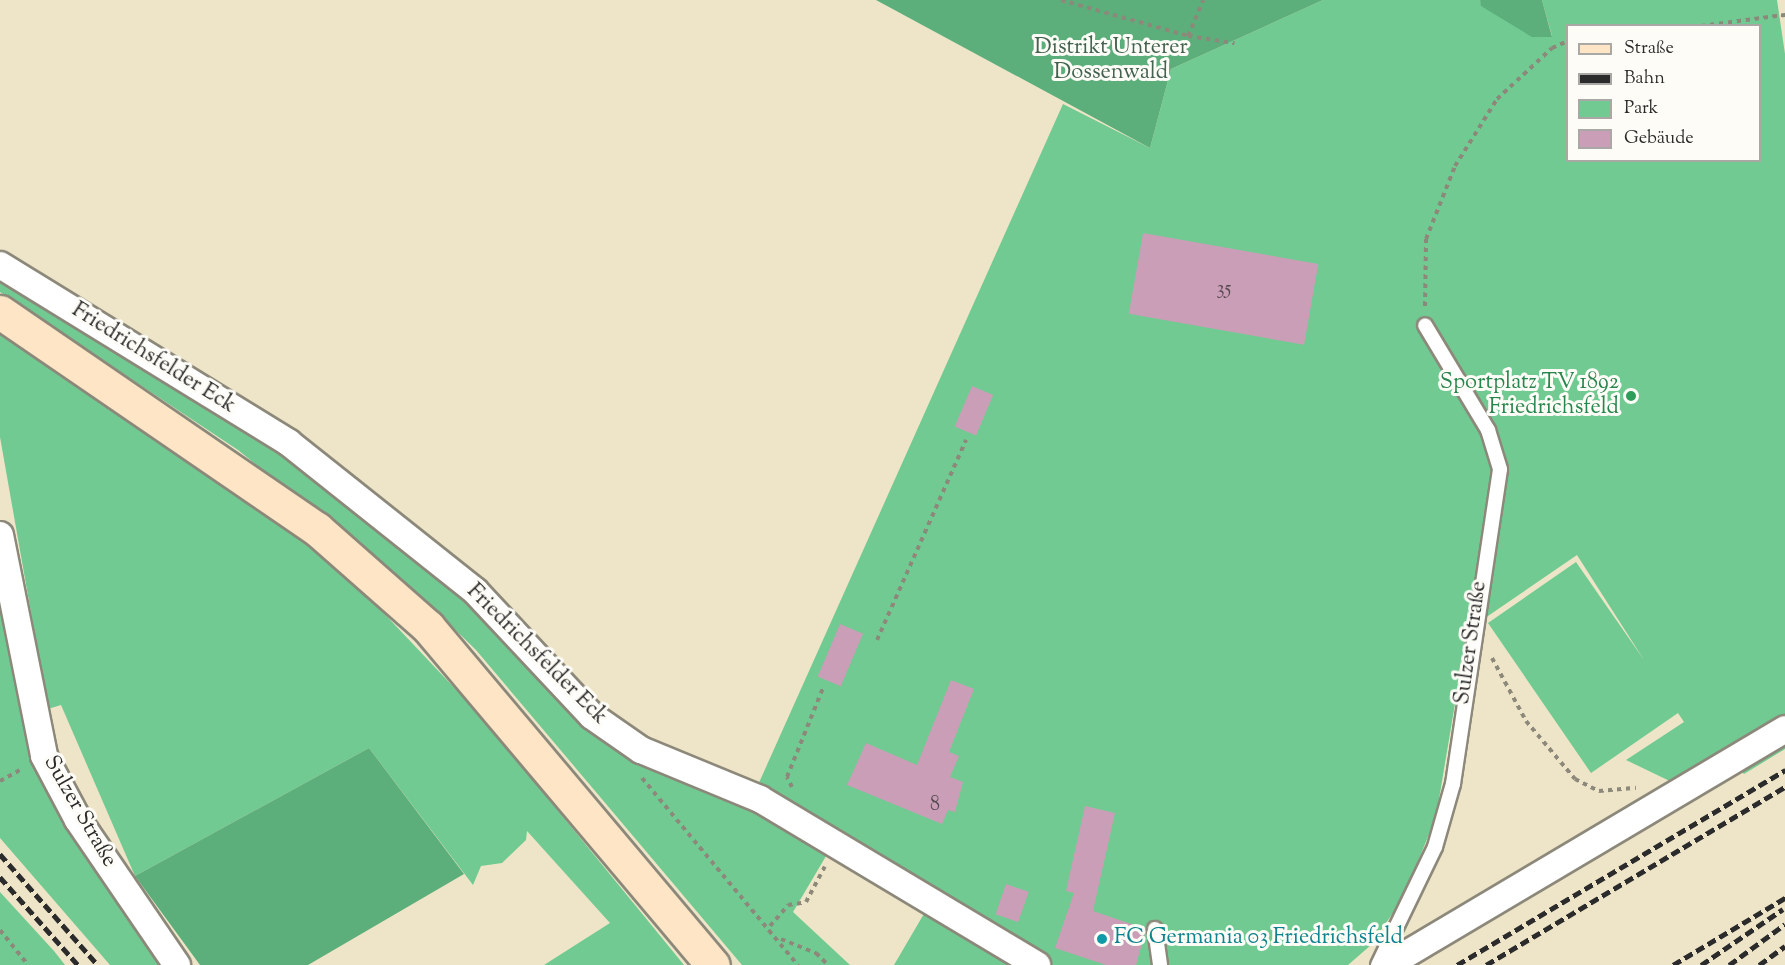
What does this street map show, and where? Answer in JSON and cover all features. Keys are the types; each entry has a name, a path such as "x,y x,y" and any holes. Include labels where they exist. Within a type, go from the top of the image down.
{"main road":[{"path":"0,312 317,529 428,627 713,965"}],"street":[{"name":"Friedrichsfelder Eck","path":"0,265 289,443 475,591 592,716 641,750 760,799 1037,965"},
{"name":"Sulzer Straße","path":"0,536 44,756 78,820 177,965"},
{"path":"1388,965 1785,729"}],"lane":[{"name":"Sulzer Straße","path":"1378,965 1435,847 1453,784 1474,626 1500,469 1488,430 1425,326"},
{"path":"1155,929 1160,965"}],"path":[{"path":"1061,0 1188,36 1234,43"},
{"path":"1188,36 1203,0"},
{"path":"1716,24 1785,15"},
{"path":"1425,326 1426,239 1455,166 1497,99 1552,48 1566,42"},
{"path":"877,640 966,441"},
{"path":"1474,626 1526,721 1575,779 1599,791 1651,787 1669,799"},
{"path":"792,787 787,777 823,688"},
{"path":"641,750 647,789 770,926 798,965"},
{"path":"770,926 788,905 806,902 837,845"},
{"path":"0,930 28,965"},
{"path":"780,939 816,953 828,965"}],"green space":[{"name":"Distrikt Unterer Dossenwald","path":"876,0 1323,0 1171,69 1150,148"},
{"path":"1323,0 1480,0 1482,6 1552,36 1542,0 1777,0 1785,54 1785,749 1744,774 1724,754 1678,785 1626,760 1684,722 1678,713 1591,773 1488,623 1576,562 1644,660 1577,555 1485,618 1470,614 1436,817 1403,898 1371,945 1348,965 894,965 925,912 829,851 793,912 850,965 742,965 476,650 429,604 238,450 0,292 0,275 282,448 377,518 511,638 616,719 749,805 1063,104 1150,148 1171,69"},
{"path":"1480,0 1542,0 1552,37 1532,37 1481,6"},
{"path":"0,334 252,498 344,571 479,714 684,965 544,965 610,923 527,831 526,840 502,863 481,866 473,885 369,748 135,876 61,705 48,709 0,437"},
{"path":"0,588 36,752 169,965 110,965 0,838"},
{"path":"369,748 464,874 308,965 200,965 135,876"},
{"path":"0,892 54,951 65,965 0,965"}],"building":[{"path":"1143,233 1318,264 1304,345 1129,314"},
{"path":"972,386 993,395 976,435 955,427"},
{"path":"840,624 863,634 841,686 818,676"},
{"path":"951,680 974,689 949,752 959,756 950,777 963,782 955,812 948,810 942,824 847,785 866,743 917,765"},
{"path":"1085,806 1115,813 1093,911 1146,929 1136,965 1106,965 1055,948 1074,893 1066,891"},
{"path":"1006,884 1029,892 1018,922 996,914"}],"railway":[{"path":"1457,965 1785,770"},
{"path":"1486,965 1785,787"},
{"path":"0,854 98,965"},
{"path":"0,877 78,965"},
{"path":"1673,965 1785,898"},
{"path":"1701,965 1783,909"},
{"path":"1729,965 1785,924"},
{"path":"1759,965 1785,946"}],"place":[{"name":"Sportplatz TV 1892 Friedrichsfeld","path":"1631,396"},
{"name":"FC Germania 03 Friedrichsfeld","path":"1102,939"}]}
